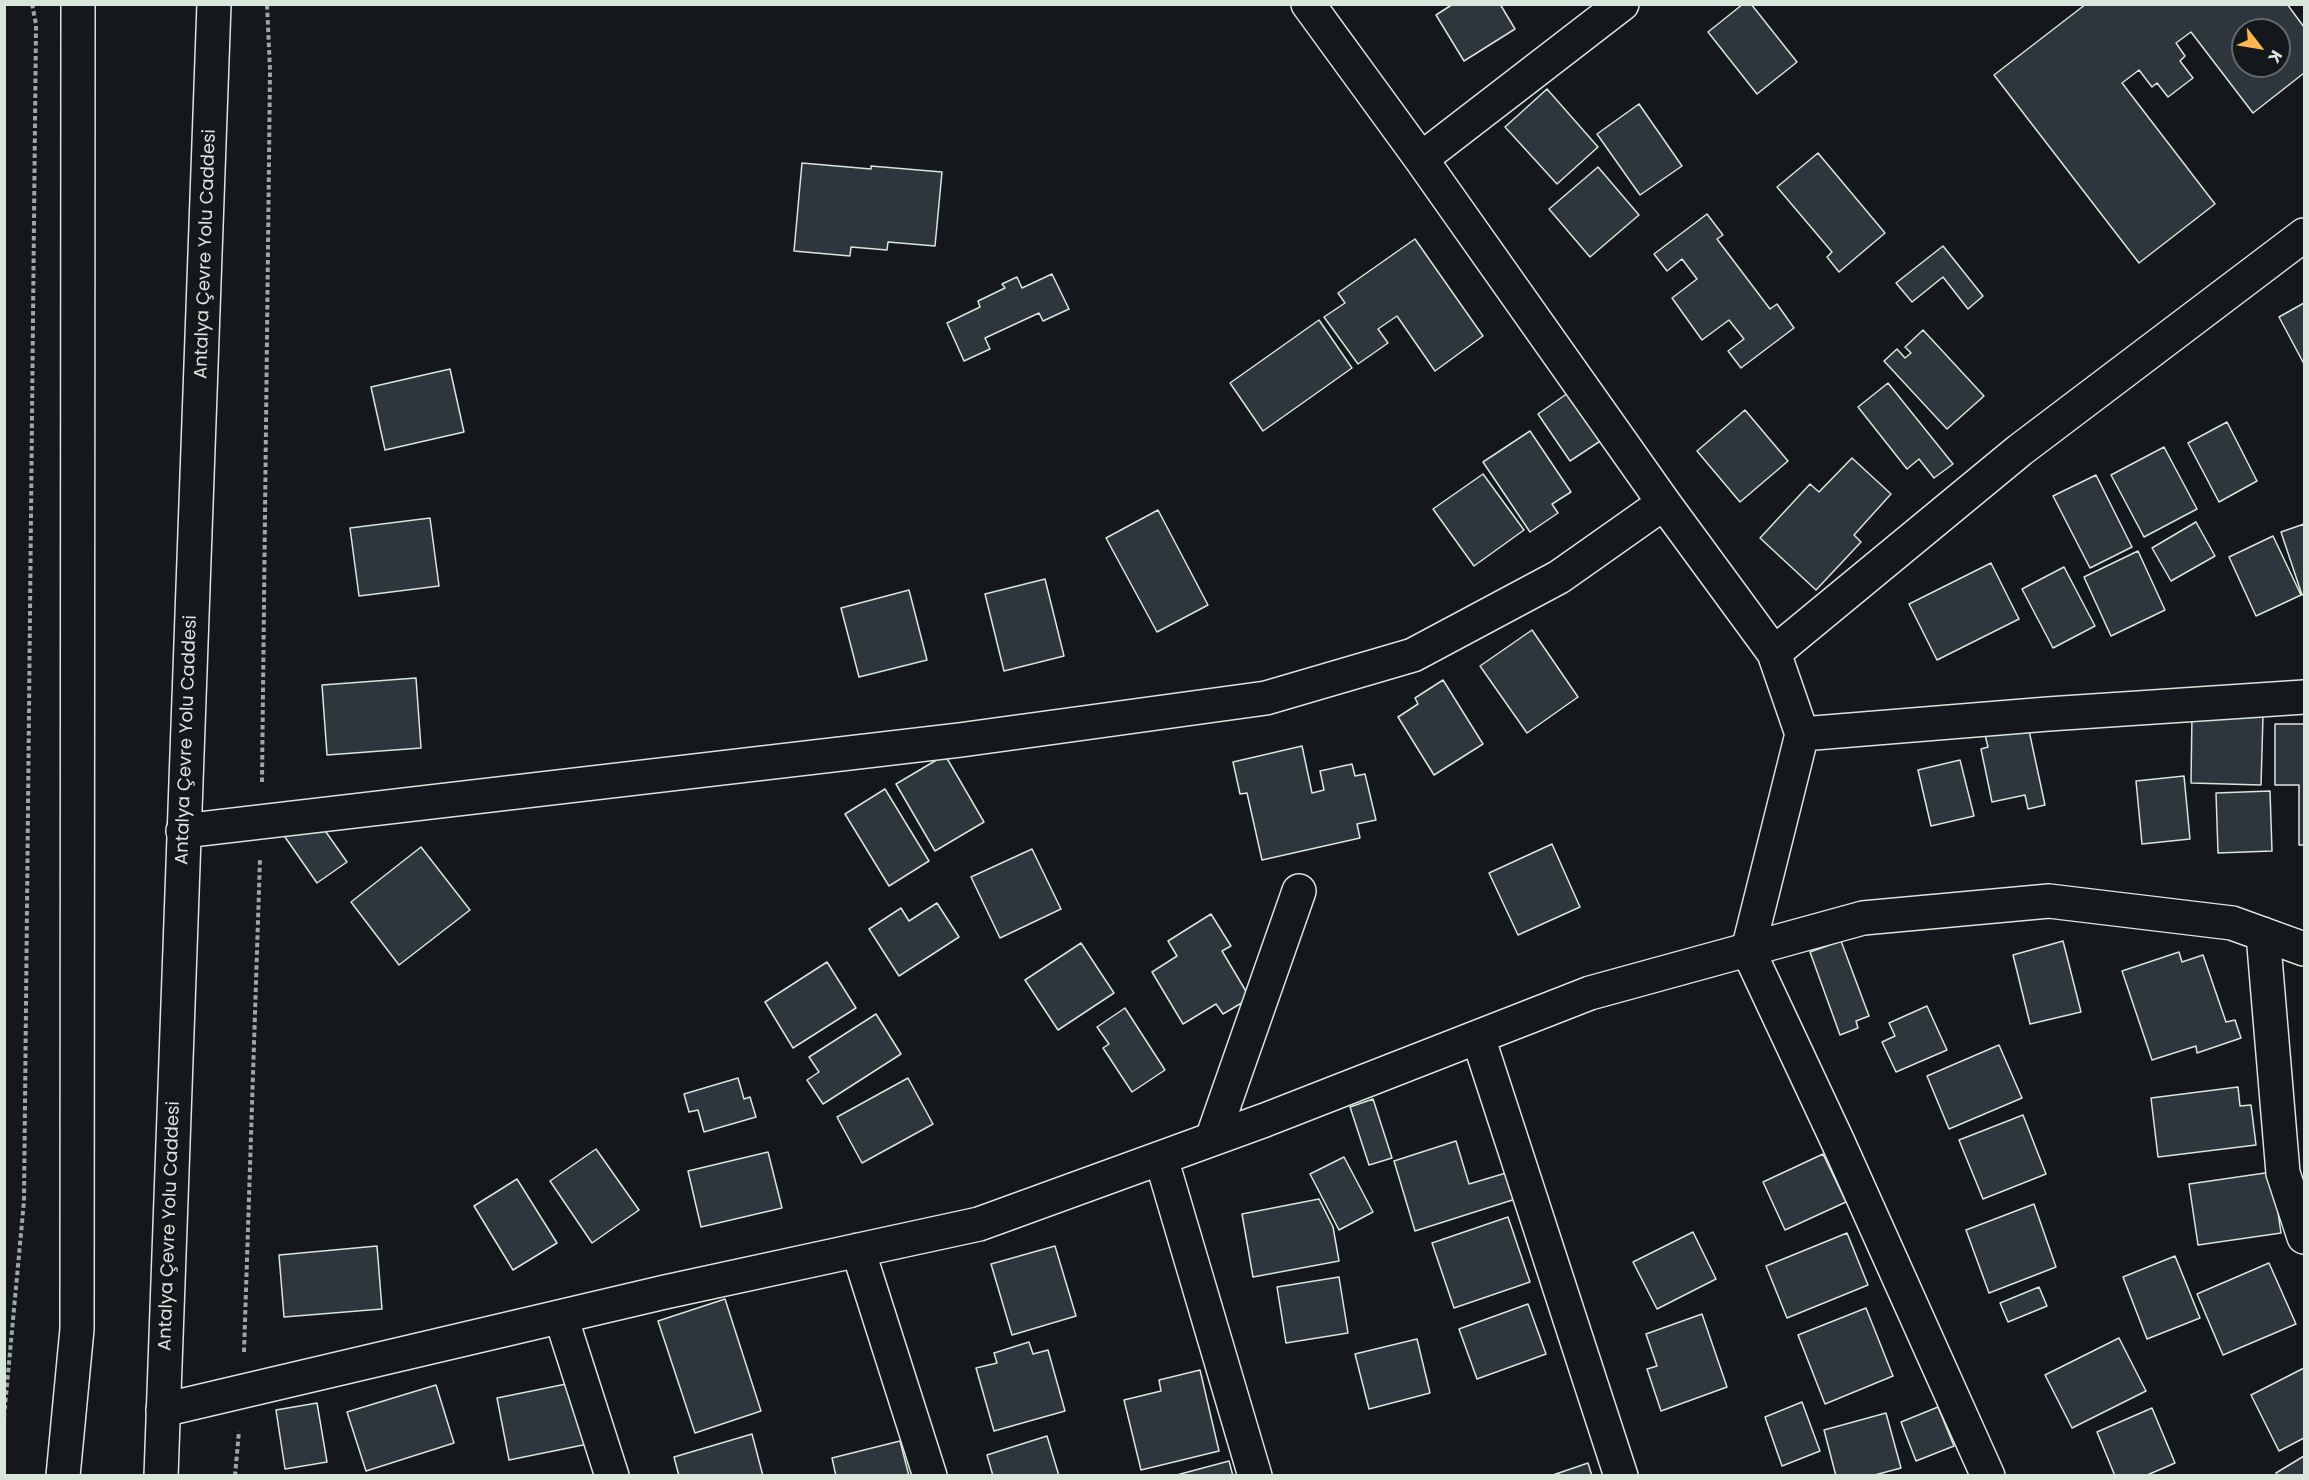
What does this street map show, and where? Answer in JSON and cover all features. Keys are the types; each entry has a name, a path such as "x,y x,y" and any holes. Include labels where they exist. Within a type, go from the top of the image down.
{"main road":[{"path":"63,1476 77,1329 78,4"},
{"name":"Antalya Çevre Yolu Caddesi","path":"161,1476 214,4"},
{"path":"1308,4 1664,503 1774,653 1802,734 1748,950 1838,1142 1988,1476"},
{"path":"1420,159 1622,4"},
{"path":"1774,653 2020,450 2304,235"},
{"path":"183,831 960,740 1266,698 1413,655 1559,577 1664,503"},
{"path":"1802,734 2048,714 2304,697"},
{"path":"1212,1139 1299,891"},
{"path":"163,1410 561,1317 979,1224 1212,1139 1590,993 1863,918 2049,901 2232,923 2304,949"},
{"path":"2263,934 2283,1173 2304,1237"},
{"path":"1478,1037 1621,1476"},
{"path":"1161,1158 1255,1476"},
{"path":"858,1251 930,1476"},
{"path":"561,1317 612,1476"}],"path":[{"path":"4,1417 24,1201 36,24 32,4"},
{"path":"236,1476 242,1392 262,822 270,70 267,4"}],"building":[{"path":"1453,4 1500,4 1515,29 1464,61 1436,15"},
{"path":"1743,4 1751,4 1797,62 1757,94 1708,32"},
{"path":"2086,4 2287,4 2304,27 2304,73 2253,113 2191,32 2176,43 2185,56 2180,61 2193,78 2168,97 2157,83 2152,87 2139,70 2122,83 2215,204 2139,263 1994,75"},
{"path":"1547,89 1598,147 1557,184 1505,127"},
{"path":"1639,104 1682,166 1640,195 1597,134"},
{"path":"1818,153 1885,233 1839,272 1827,257 1832,252 1777,187"},
{"path":"802,163 942,172 935,246 888,242 887,250 851,247 850,256 794,251"},
{"path":"1598,167 1639,215 1590,257 1549,209"},
{"path":"1707,214 1723,235 1717,239 1770,309 1777,304 1794,328 1741,368 1728,351 1744,339 1729,320 1702,340 1672,298 1697,279 1682,259 1667,271 1654,254"},
{"path":"1415,239 1483,336 1435,371 1397,316 1378,329 1388,343 1358,364 1324,317 1345,303 1338,293"},
{"path":"1943,246 1983,296 1968,309 1943,277 1912,302 1896,283"},
{"path":"1052,274 1069,309 1043,321 1039,313 985,338 990,349 964,361 947,323 980,307 978,301 1005,288 1002,284 1017,277 1022,288"},
{"path":"2304,303 2304,364 2279,317"},
{"path":"1319,320 1352,368 1263,431 1230,383"},
{"path":"1923,330 1984,396 1947,429 1884,361 1897,349 1905,358 1911,353 1905,347"},
{"path":"450,369 464,432 385,450 371,387"},
{"path":"1888,383 1953,464 1934,478 1919,459 1907,469 1858,407"},
{"path":"1578,386 1611,434 1570,461 1538,414"},
{"path":"1745,410 1788,461 1740,502 1697,451"},
{"path":"2227,422 2257,481 2219,502 2188,443"},
{"path":"1530,431 1571,492 1552,504 1558,513 1530,532 1483,462"},
{"path":"2164,447 2197,509 2144,537 2111,475"},
{"path":"1852,458 1891,494 1854,535 1861,542 1816,590 1760,538 1810,484 1819,492"},
{"path":"1483,474 1524,530 1474,566 1433,509"},
{"path":"2096,475 2132,547 2090,568 2053,496"},
{"path":"1158,510 1208,605 1157,632 1106,538"},
{"path":"430,518 439,586 359,596 350,528"},
{"path":"2196,522 2215,556 2171,581 2152,548"},
{"path":"2304,524 2304,594 2302,595 2281,532"},
{"path":"2273,536 2301,595 2256,616 2229,557"},
{"path":"2138,551 2165,610 2111,636 2084,577"},
{"path":"1991,563 2019,619 1937,660 1909,604"},
{"path":"2064,567 2095,626 2053,648 2022,589"},
{"path":"1045,579 1064,656 1004,671 985,594"},
{"path":"909,590 927,660 859,677 841,608"},
{"path":"1532,630 1578,697 1527,733 1480,666"},
{"path":"416,678 421,748 327,755 322,685"},
{"path":"1443,680 1483,744 1434,775 1398,717 1418,704 1415,698"},
{"path":"2192,715 2263,716 2261,785 2191,783"},
{"path":"2275,724 2304,724 2304,845 2299,845 2299,785 2275,785"},
{"path":"2028,726 2045,805 2028,809 2025,795 1992,802 1981,749 1988,747 1985,735"},
{"path":"1302,746 1312,793 1324,790 1320,771 1352,764 1355,776 1365,774 1376,820 1357,824 1360,838 1262,860 1247,793 1240,794 1233,762"},
{"path":"945,755 984,822 935,851 896,784"},
{"path":"1960,760 1974,816 1931,826 1918,770"},
{"path":"2184,776 2190,839 2142,844 2136,781"},
{"path":"885,789 929,861 889,886 845,814"},
{"path":"2270,791 2272,851 2218,853 2216,793"},
{"path":"319,822 347,862 317,883 285,837 298,828 301,834"},
{"path":"1552,844 1580,907 1518,935 1489,873"},
{"path":"421,847 470,910 399,965 351,902"},
{"path":"1032,849 1061,909 1000,938 971,877"},
{"path":"937,903 959,937 899,976 869,929 901,908 909,921"},
{"path":"1211,914 1231,946 1222,951 1250,998 1223,1014 1216,1004 1183,1024 1152,972 1177,956 1168,941"},
{"path":"1841,941 1869,1016 1856,1021 1858,1028 1840,1035 1810,952"},
{"path":"2063,941 2081,1012 2030,1024 2013,955"},
{"path":"1081,943 1114,993 1058,1030 1025,980"},
{"path":"2179,952 2182,962 2203,955 2226,1022 2235,1020 2241,1038 2197,1053 2196,1046 2152,1060 2122,971"},
{"path":"827,962 856,1008 793,1048 765,1002"},
{"path":"1927,1006 1947,1050 1896,1072 1882,1042 1895,1036 1889,1023"},
{"path":"1125,1008 1165,1070 1132,1092 1103,1048 1109,1044 1097,1027"},
{"path":"876,1014 901,1054 823,1104 807,1080 819,1072 809,1057"},
{"path":"1999,1045 2022,1098 1949,1129 1927,1076"},
{"path":"738,1078 744,1099 750,1097 756,1117 704,1132 698,1110 689,1112 684,1094"},
{"path":"908,1078 933,1124 862,1163 837,1117"},
{"path":"2238,1087 2240,1106 2251,1105 2256,1145 2158,1157 2151,1098"},
{"path":"1373,1099 1392,1158 1369,1165 1350,1107"},
{"path":"2023,1115 2046,1174 1983,1199 1959,1140"},
{"path":"1456,1141 1469,1184 1516,1170 1525,1196 1415,1231 1394,1161"},
{"path":"596,1149 639,1210 592,1243 550,1181"},
{"path":"768,1152 782,1208 701,1227 688,1171"},
{"path":"1823,1154 1846,1202 1785,1230 1763,1182"},
{"path":"1344,1157 1373,1212 1339,1230 1310,1174"},
{"path":"2272,1172 2281,1233 2198,1245 2189,1184"},
{"path":"517,1179 557,1243 513,1270 474,1206"},
{"path":"1319,1199 1333,1227 1339,1261 1253,1277 1242,1214"},
{"path":"2034,1204 2056,1267 1989,1293 1966,1230"},
{"path":"1508,1217 1530,1282 1454,1308 1432,1243"},
{"path":"1693,1232 1716,1279 1657,1309 1633,1262"},
{"path":"1847,1233 1868,1285 1787,1318 1766,1266"},
{"path":"377,1246 382,1309 284,1317 279,1255"},
{"path":"1055,1246 1076,1316 1012,1335 991,1264"},
{"path":"2175,1256 2200,1318 2147,1339 2123,1277"},
{"path":"2269,1263 2296,1324 2223,1355 2197,1294"},
{"path":"1339,1277 1348,1333 1286,1343 1277,1287"},
{"path":"2039,1287 2047,1306 2008,1322 2000,1303"},
{"path":"725,1299 761,1411 695,1433 658,1321"},
{"path":"1528,1304 1546,1354 1477,1379 1459,1329"},
{"path":"1866,1308 1893,1376 1825,1404 1798,1335"},
{"path":"1702,1314 1727,1387 1661,1411 1647,1369 1657,1366 1646,1334"},
{"path":"2119,1338 2146,1391 2072,1428 2045,1375"},
{"path":"1417,1339 1430,1393 1369,1409 1355,1354"},
{"path":"1029,1342 1033,1354 1048,1350 1065,1411 994,1431 976,1368 997,1363 994,1353"},
{"path":"2304,1368 2304,1438 2279,1451 2251,1395"},
{"path":"1200,1370 1219,1451 1141,1470 1124,1400 1161,1391 1159,1380"},
{"path":"576,1382 588,1444 509,1460 497,1398"},
{"path":"436,1385 454,1443 366,1471 347,1412"},
{"path":"1802,1402 1820,1451 1782,1466 1765,1417"},
{"path":"317,1403 327,1462 285,1469 276,1410"},
{"path":"1938,1407 1954,1446 1916,1461 1901,1422"},
{"path":"2152,1408 2175,1463 2145,1476 2115,1476 2097,1432"},
{"path":"1886,1413 1901,1468 1871,1476 1836,1476 1824,1430"},
{"path":"752,1434 763,1476 679,1476 674,1457"},
{"path":"1047,1436 1059,1476 993,1476 987,1455"},
{"path":"900,1441 909,1476 836,1476 832,1458"},
{"path":"2304,1456 2304,1476 2277,1476 2276,1473"},
{"path":"1229,1461 1233,1476 1173,1476"},
{"path":"1588,1463 1592,1476 1550,1476"}]}
